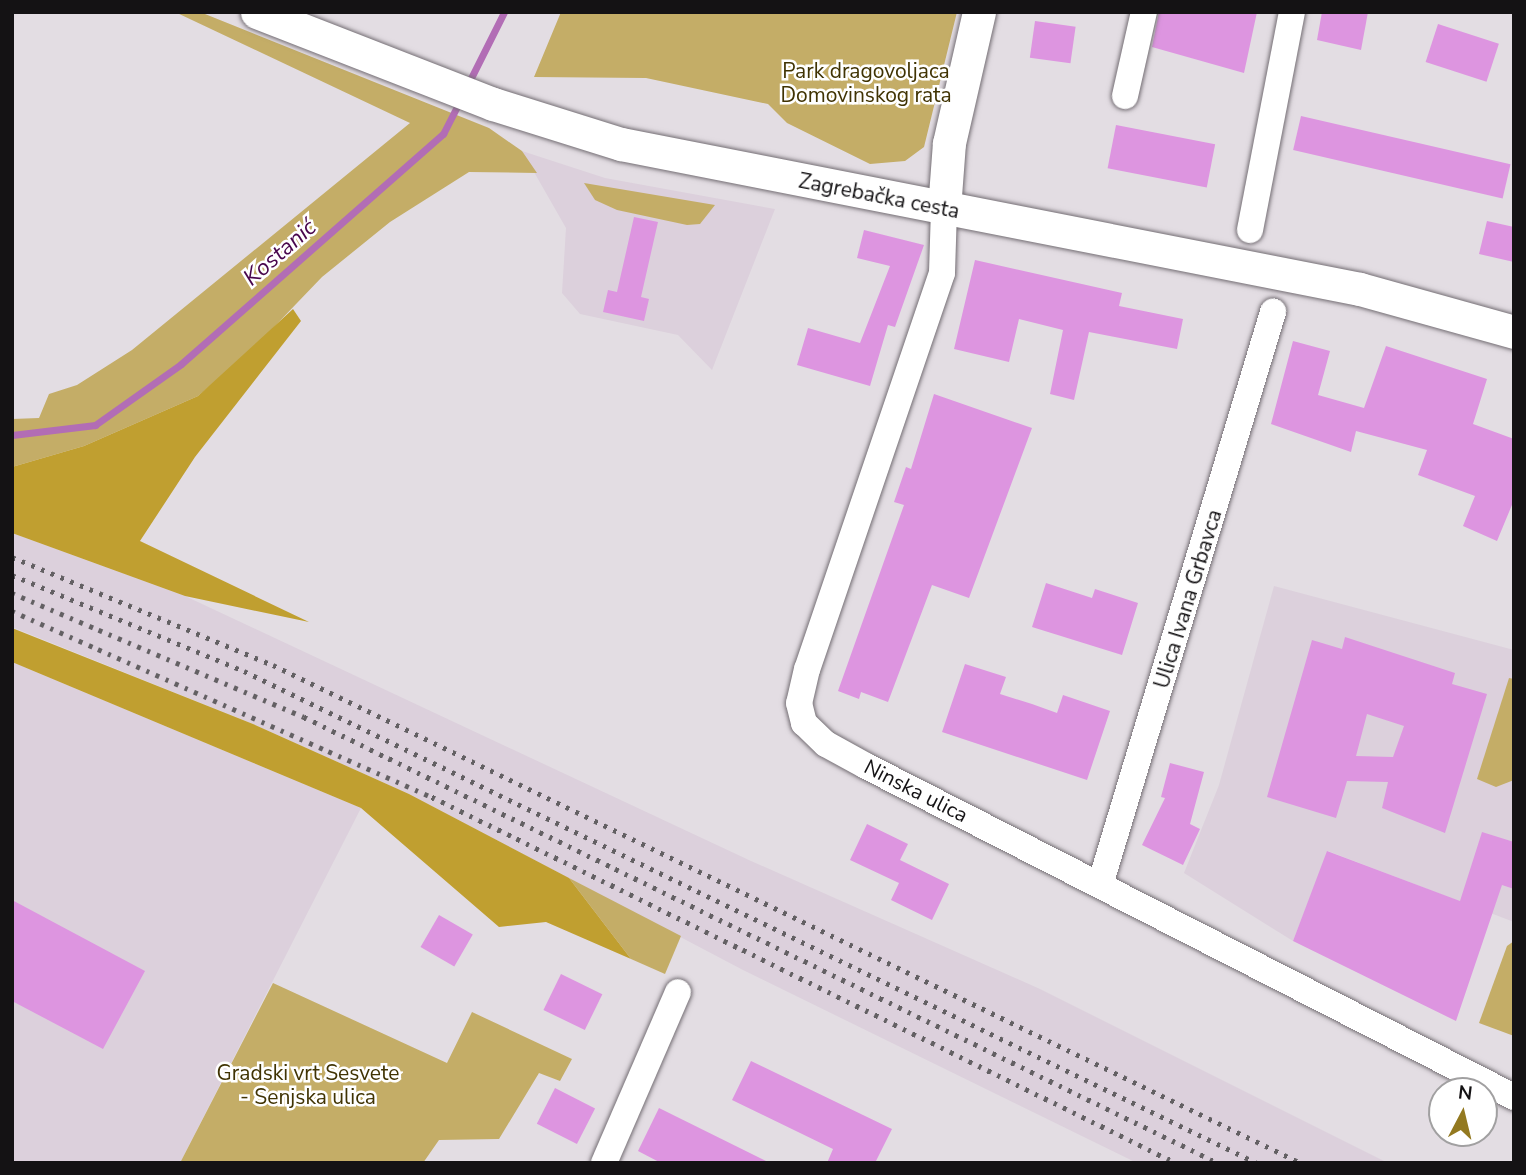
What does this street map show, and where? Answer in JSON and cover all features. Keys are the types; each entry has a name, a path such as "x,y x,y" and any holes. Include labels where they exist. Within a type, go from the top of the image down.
{"main road":[{"name":"Zagrebačka cesta","path":"257,12 493,104 649,151 1360,289 1514,332"},
{"path":"944,209 949,143 979,12"}],"street":[{"path":"1125,96 1144,12"},
{"path":"1250,230 1292,12"},
{"name":"Ninska ulica","path":"944,209 942,273 807,669 799,712 811,733 826,744 1514,1097"},
{"name":"Ulica Ivana Grbavca","path":"1100,885 1273,312"},
{"path":"604,1163 678,992"}],"shaded area":[{"path":"522,151 605,178 775,209 712,370 678,335 580,314 562,293 566,228"},
{"path":"293,309 301,321 195,457 140,541 309,622 185,596 12,533 12,467 84,446 198,396"},
{"path":"12,533 185,596 751,861 1040,989 1388,1163 1137,1163 743,970 409,794 253,724 12,627"},
{"path":"1274,586 1514,650 1514,922 1328,851 1293,941 1184,873 1219,785"},
{"path":"12,628 253,724 409,794 569,878 631,959 546,922 499,927 361,808 12,662"},
{"path":"12,662 361,808 180,1163 12,1163"}],"green space":[{"path":"175,12 200,12 489,128 522,151 537,173 469,172 390,222 322,277 249,353 198,396 84,446 12,467 12,419 39,418 49,394 77,385 132,350 410,123"},
{"name":"Park dragovoljaca Domovinskog rata","path":"561,12 957,12 924,147 905,161 870,164 787,123 768,104 646,78 534,77"},
{"path":"584,183 715,205 700,224 687,225 617,210 595,200"},
{"path":"1509,678 1514,679 1514,780 1496,787 1477,779"},
{"path":"569,878 681,936 665,974 631,959"},
{"path":"1514,941 1514,1036 1479,1023 1507,946"},
{"name":"Gradski vrt Sesvete - Senjska ulica","path":"273,983 447,1063 472,1012 572,1059 560,1081 539,1073 499,1139 439,1140 423,1163 180,1163"}],"building":[{"path":"1159,12 1257,12 1244,73 1152,47"},
{"path":"1322,12 1368,12 1361,50 1317,40"},
{"path":"1035,21 1076,27 1070,63 1030,58"},
{"path":"1438,24 1499,44 1487,82 1426,62"},
{"path":"1301,116 1510,164 1503,198 1293,150"},
{"path":"1116,125 1215,144 1207,187 1108,168"},
{"path":"634,217 658,222 641,297 649,299 644,321 603,312 608,290 617,292"},
{"path":"1487,221 1514,227 1514,262 1479,254"},
{"path":"864,230 924,245 895,327 888,325 870,386 797,365 808,328 860,343 890,266 857,258"},
{"path":"975,260 1122,293 1119,306 1183,319 1177,349 1089,332 1074,400 1050,394 1063,330 1019,319 1009,362 954,349"},
{"path":"1293,341 1330,351 1318,395 1364,408 1386,346 1487,379 1473,424 1514,439 1514,500 1497,541 1463,526 1475,496 1418,475 1427,450 1356,431 1351,452 1271,424"},
{"path":"934,394 1032,428 969,598 932,585 888,702 861,692 859,699 838,691 904,505 894,502 906,467 911,469"},
{"path":"1046,583 1092,598 1095,589 1138,603 1122,655 1032,627"},
{"path":"1345,637 1455,673 1452,684 1487,694 1445,833 1382,808 1388,782 1347,781 1336,818 1267,797 1312,640 1342,649","holes":["1367,714 1404,726 1393,757 1356,756"]},
{"path":"965,664 1006,677 1000,694 1057,713 1063,695 1110,711 1087,780 942,732"},
{"path":"1170,763 1204,772 1190,824 1200,829 1183,865 1142,845 1165,798 1161,797"},
{"path":"867,824 908,844 900,860 949,884 932,920 891,900 899,883 850,860"},
{"path":"1482,832 1514,842 1514,889 1502,885 1456,1021 1293,941 1327,851 1460,901"},
{"path":"12,900 145,971 103,1049 12,1001"},
{"path":"439,915 473,934 454,967 420,947"},
{"path":"561,974 602,994 585,1030 543,1010"},
{"path":"751,1061 892,1129 875,1163 827,1163 833,1149 732,1100"},
{"path":"555,1088 595,1108 577,1144 537,1124"},
{"path":"659,1108 770,1163 661,1163 638,1151"}],"waterway":[{"name":"Kostanić","path":"468,84 504,12"},
{"name":"Kostanić","path":"12,435 95,425 181,364 443,134 460,101"}],"railway":[{"path":"12,557 273,665 1301,1163"},
{"path":"12,575 244,671 1257,1163"},
{"path":"12,593 304,717 1218,1163"},
{"path":"12,611 432,797 1176,1163"}]}
